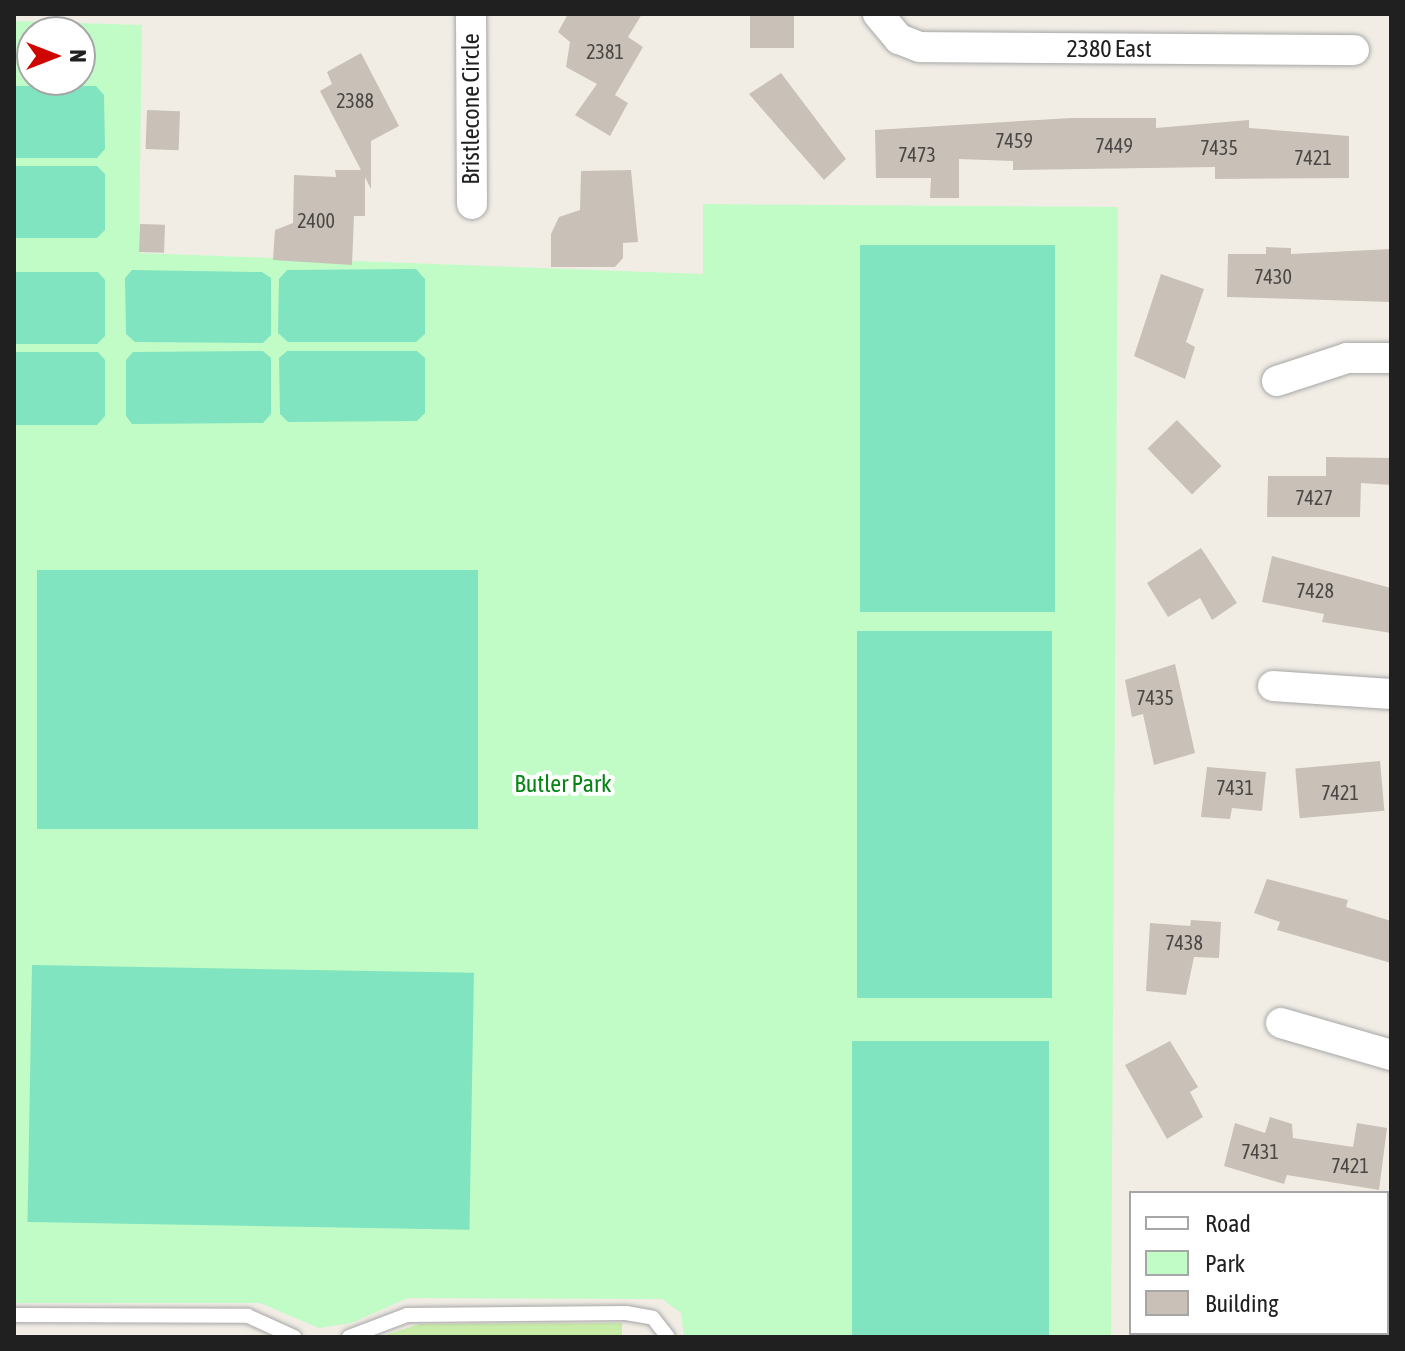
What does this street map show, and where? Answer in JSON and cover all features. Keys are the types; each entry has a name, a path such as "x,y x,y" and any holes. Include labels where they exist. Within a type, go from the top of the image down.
{"street":[{"name":"Bristlecone Circle","path":"471,14 472,204"},
{"name":"2380 East","path":"878,14 899,39 920,47 1354,50"},
{"path":"1277,381 1347,358 1391,358"},
{"path":"1273,686 1391,694"},
{"path":"1281,1023 1391,1055"}],"lane":[{"path":"349,1337 407,1315 630,1313 653,1318 668,1337"},
{"path":"14,1315 248,1316 294,1337"}],"green space":[{"name":"Butler Park","path":"14,21 16,96 96,96 96,24 142,25 139,253 703,274 703,204 1118,207 1111,1337 684,1337 681,1313 662,1299 408,1298 351,1323 319,1328 260,1303 14,1303"},
{"path":"14,86 16,96 96,96 96,86 104,95 105,149 97,158 14,158"},
{"path":"14,166 97,166 105,174 105,230 97,238 14,238"},
{"path":"860,245 1055,245 1055,612 860,612"},
{"path":"416,269 425,279 425,334 416,342 288,342 278,333 279,279 287,270"},
{"path":"132,270 262,272 271,278 271,335 263,343 135,342 126,334 125,278"},
{"path":"14,272 98,272 105,280 105,336 97,344 14,344"},
{"path":"263,351 271,358 271,414 263,423 132,424 126,416 126,360 133,352"},
{"path":"287,351 417,351 425,358 425,413 417,421 288,422 280,414 279,358"},
{"path":"14,352 98,352 105,360 105,416 97,425 14,425"},
{"path":"37,570 478,570 478,829 37,829"},
{"path":"857,631 1052,631 1052,998 857,998"},
{"path":"32,965 474,973 469,1230 28,1222"},
{"path":"852,1041 1049,1041 1049,1337 852,1337"},
{"path":"622,1323 622,1337 379,1337 420,1324"}],"building":[{"path":"568,14 642,14 628,37 643,47 615,95 628,103 610,136 575,115 597,84 566,67 570,42 558,32"},
{"path":"750,14 794,14 794,48 750,48"},
{"path":"361,53 399,126 371,141 371,189 365,177 365,216 354,216 352,265 273,260 275,230 293,223 294,175 336,177 335,170 361,170 320,91 332,84 327,72"},
{"path":"781,73 846,159 824,180 749,94"},
{"path":"147,110 180,111 179,150 146,149"},
{"path":"1071,118 1156,118 1156,128 1249,120 1249,128 1349,136 1349,178 1215,179 1215,167 1013,170 1013,161 959,159 959,198 930,198 931,178 876,178 875,130"},
{"path":"631,170 638,242 623,243 623,258 615,267 551,267 551,234 559,217 580,210 581,171"},
{"path":"140,224 165,225 164,253 139,252"},
{"path":"1266,247 1291,248 1291,254 1391,249 1391,302 1227,297 1228,254 1266,254"},
{"path":"1161,274 1204,289 1186,342 1195,347 1185,379 1134,356"},
{"path":"1177,420 1221,466 1192,495 1148,448"},
{"path":"1326,457 1391,458 1391,485 1361,483 1360,517 1267,517 1268,476 1326,476"},
{"path":"1201,548 1237,603 1212,620 1200,598 1168,617 1147,583"},
{"path":"1272,556 1391,588 1391,633 1322,622 1324,614 1262,602"},
{"path":"1175,664 1195,753 1154,765 1143,714 1132,717 1125,680"},
{"path":"1380,761 1384,811 1300,818 1295,768"},
{"path":"1207,767 1266,772 1262,811 1232,808 1230,819 1201,817"},
{"path":"1267,879 1348,900 1346,907 1391,921 1391,963 1277,930 1280,922 1254,913"},
{"path":"1191,920 1221,922 1219,958 1194,957 1186,995 1146,991 1150,923 1190,926"},
{"path":"1170,1041 1198,1087 1190,1092 1203,1117 1167,1139 1125,1065"},
{"path":"1270,1117 1292,1124 1293,1138 1353,1147 1357,1123 1387,1128 1379,1190 1287,1175 1284,1184 1224,1166 1235,1123 1265,1133"}]}
